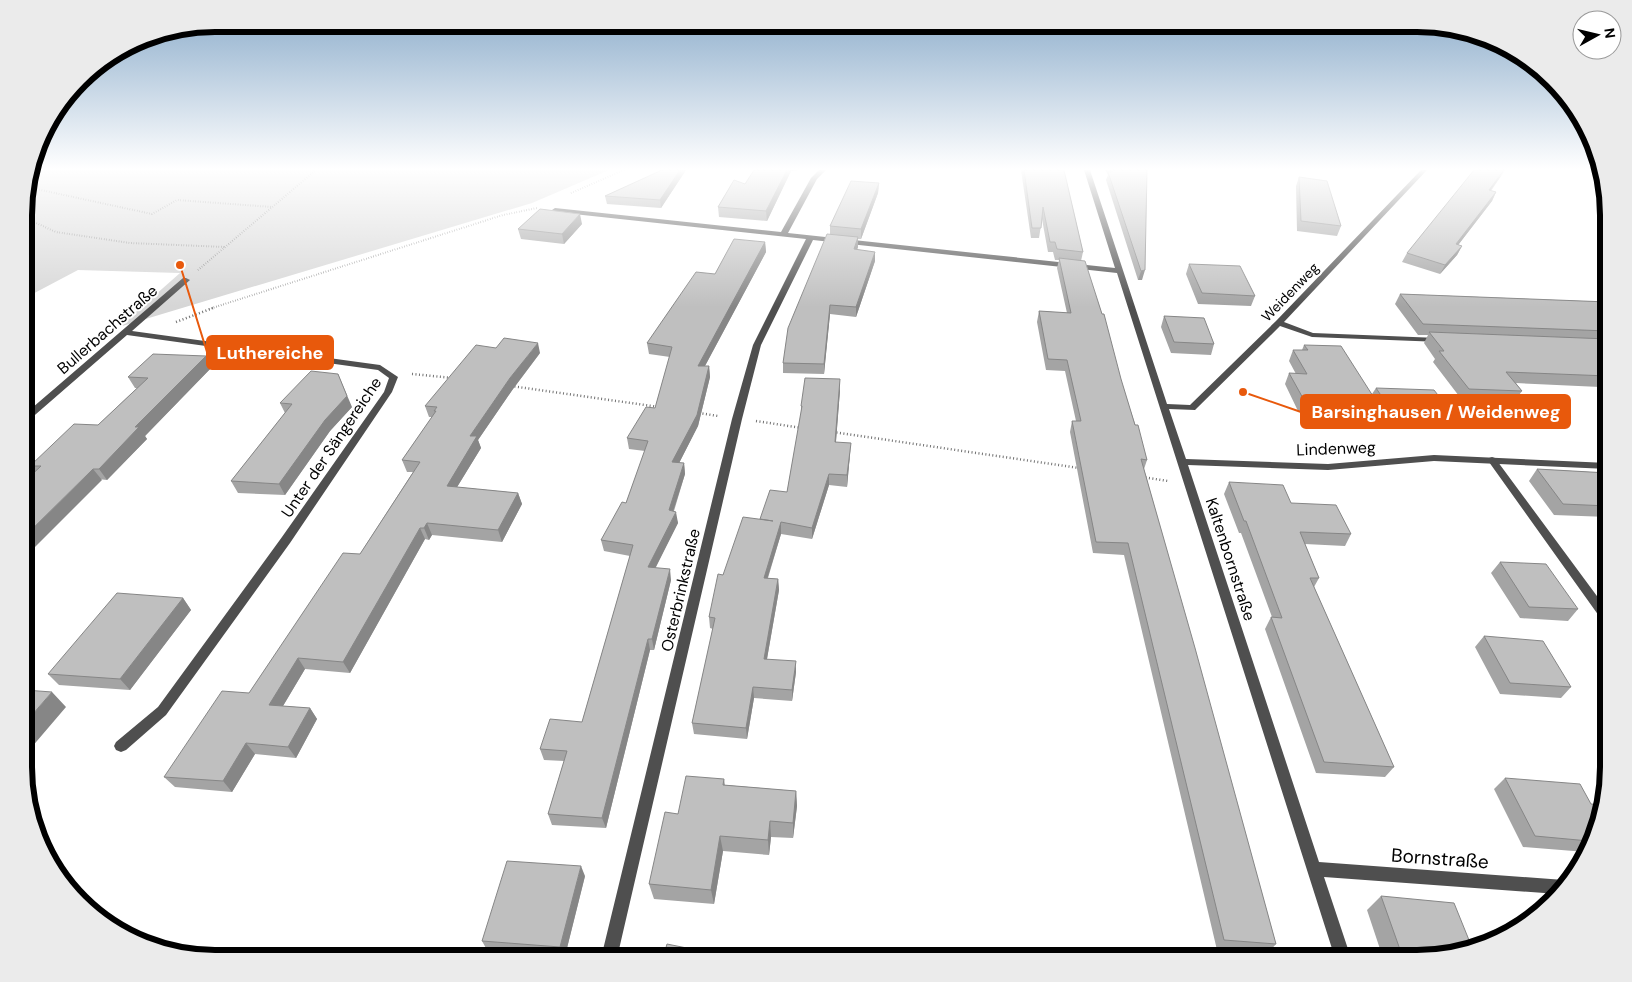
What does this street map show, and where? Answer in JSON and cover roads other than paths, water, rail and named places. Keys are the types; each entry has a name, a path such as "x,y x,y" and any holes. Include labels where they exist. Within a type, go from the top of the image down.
{"street":[{"path":"606,216 1119,271"},
{"path":"784,236 794,216"},
{"name":"Kaltenbornstraße","path":"1102,216 1340,950"},
{"name":"Weidenweg","path":"1163,406 1192,408 1278,323 1380,216"},
{"name":"Osterbrinkstraße","path":"611,950 737,418 757,345 810,238"},
{"name":"Bullerbachstraße","path":"32,413 186,280"},
{"path":"1278,323 1312,335 1450,340"},
{"name":"Unter der Sängereiche","path":"121,746 162,711 298,524 388,392 394,377 380,368 125,332"},
{"name":"Lindenweg","path":"1182,462 1328,467 1434,458 1600,466"},
{"path":"1492,460 1600,609"},
{"name":"Bornstraße","path":"1314,869 1555,886"}],"place":[{"name":"Luthereiche","path":"180,265"},
{"name":"Barsinghausen / Weidenweg","path":"1243,392"}]}
